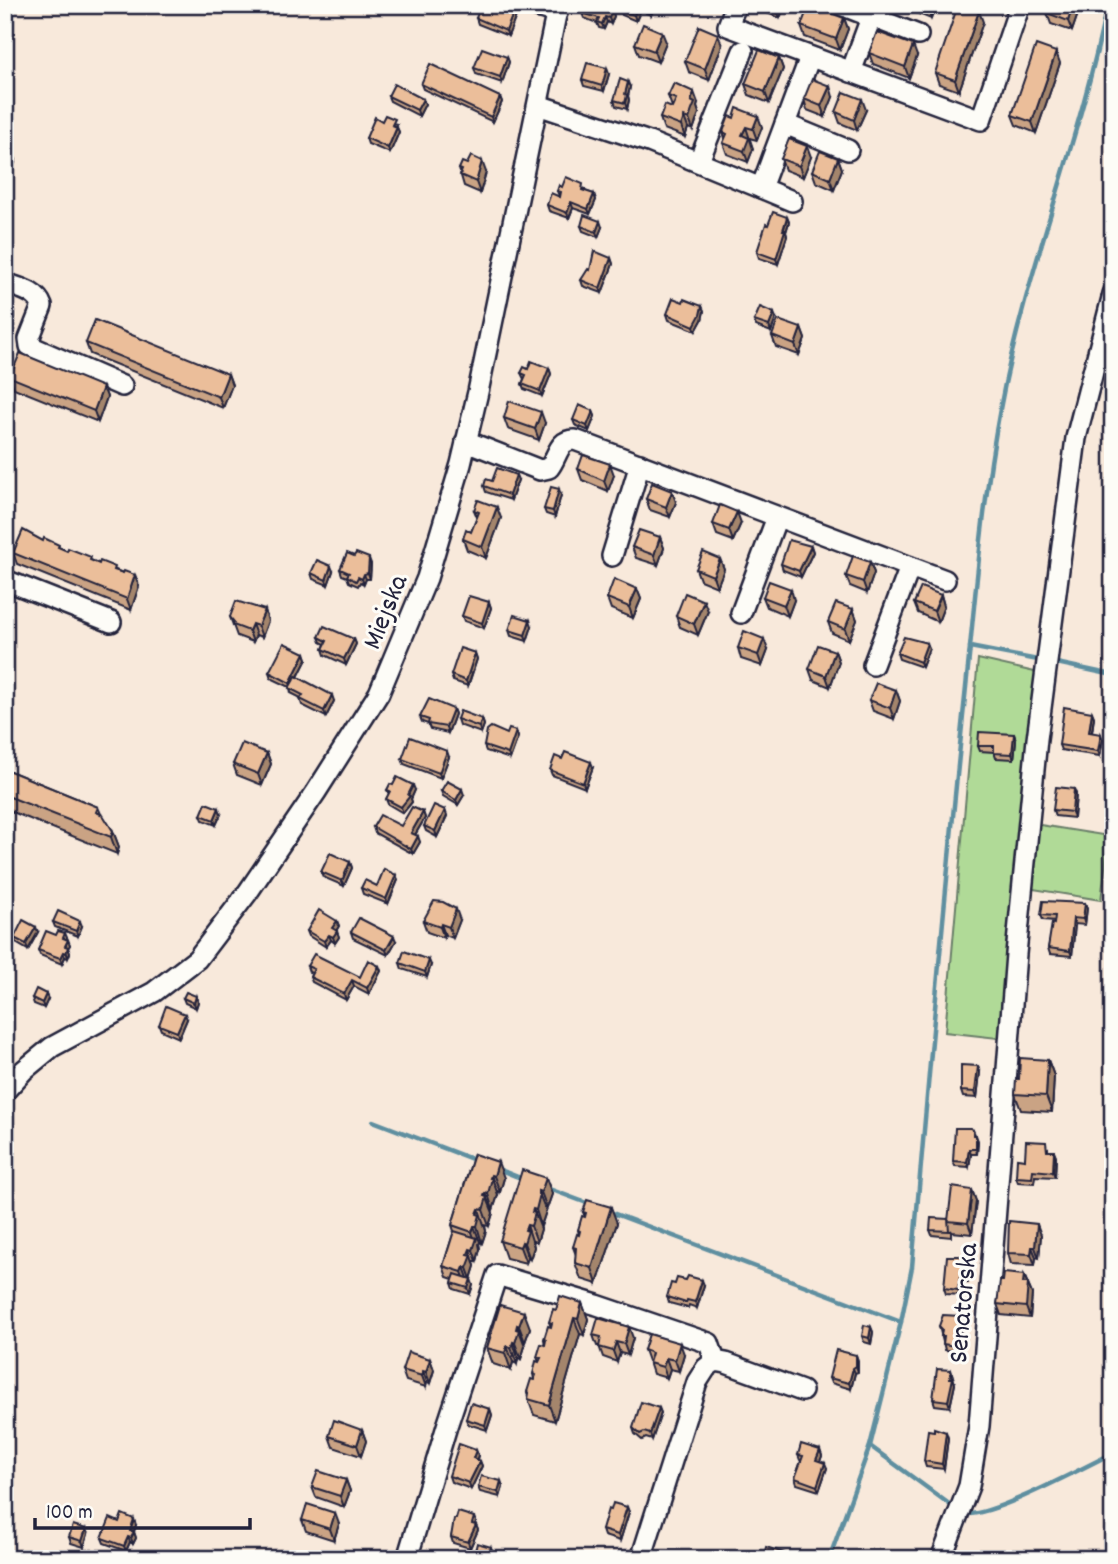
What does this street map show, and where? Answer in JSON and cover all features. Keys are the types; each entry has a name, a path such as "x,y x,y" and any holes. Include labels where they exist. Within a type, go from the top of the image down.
{"street":[{"path":"531,5 557,9"},
{"path":"736,5 728,26 981,120 1020,5"},
{"path":"841,5 874,11 918,35"},
{"name":"Miejska","path":"5,1091 52,1047 149,994 186,970 208,946 248,892 355,733 390,670 427,578 466,441 557,9"},
{"path":"851,72 874,11"},
{"path":"699,161 743,51"},
{"path":"761,188 810,57"},
{"path":"538,105 699,161 792,201"},
{"path":"785,124 848,150"},
{"path":"5,283 32,293 40,301 41,306 29,339 30,346 122,386"},
{"name":"Senatorska","path":"941,1559 969,1486 979,1426 1028,820 1076,438 1113,294"},
{"path":"466,441 540,470 549,468 562,443 568,439 575,440 945,580"},
{"path":"611,556 640,464"},
{"path":"741,612 777,517"},
{"path":"873,665 910,567"},
{"path":"5,580 111,622"},
{"path":"407,1559 447,1426 497,1276 597,1304 709,1343 715,1361"},
{"path":"641,1559 697,1382 706,1368 715,1361 726,1363 802,1391"}],"green space":[{"path":"978,659 1039,673 1006,1039 945,1032"},
{"path":"1034,824 1109,836 1101,900 1027,888"}],"building":[{"path":"481,5 516,6 506,31 476,18"},
{"path":"585,5 609,5 607,9 612,10 609,18 605,17 602,24 597,22 599,18 582,13"},
{"path":"621,5 638,5 634,15 620,10"},
{"path":"809,5 844,18 836,39 801,26"},
{"path":"958,5 979,11 955,80 935,73"},
{"path":"1050,5 1073,5 1068,21 1047,13"},
{"path":"643,24 662,32 654,51 635,44"},
{"path":"699,26 718,34 705,69 685,61"},
{"path":"877,32 913,45 905,67 869,53"},
{"path":"1036,45 1056,52 1032,122 1012,115"},
{"path":"482,48 507,57 500,77 474,68"},
{"path":"759,50 779,58 765,92 745,84"},
{"path":"587,63 607,68 602,86 582,80"},
{"path":"430,64 500,97 491,117 421,84"},
{"path":"620,79 628,82 625,103 614,100"},
{"path":"812,79 830,86 821,106 804,99"},
{"path":"674,83 694,92 691,101 695,103 689,119 684,117 681,126 660,118 665,105 672,108 676,99 668,96"},
{"path":"394,84 423,99 417,110 388,96"},
{"path":"844,92 862,99 854,120 836,112"},
{"path":"737,108 758,116 753,129 746,127 742,135 749,138 744,151 723,143 727,134 723,132 729,116 734,118"},
{"path":"385,115 395,119 392,125 397,127 388,148 366,138 375,117 382,121"},
{"path":"789,139 807,146 799,166 781,159"},
{"path":"5,151 14,155 5,175"},
{"path":"820,151 838,158 830,179 812,171"},
{"path":"471,156 482,161 476,182 460,175 462,162 467,164"},
{"path":"566,177 583,184 582,190 594,194 588,209 571,202 567,213 547,205 551,193 560,197 561,192 557,191"},
{"path":"773,212 787,217 776,259 757,252"},
{"path":"584,215 600,221 596,232 581,226"},
{"path":"594,251 611,258 600,288 581,280 588,269 590,270"},
{"path":"673,298 702,306 694,326 667,314"},
{"path":"5,301 11,304 5,318"},
{"path":"760,307 774,313 769,326 754,321"},
{"path":"95,320 228,374 219,397 86,343"},
{"path":"778,320 801,328 795,345 772,336"},
{"path":"20,353 103,387 94,411 10,377"},
{"path":"531,361 549,368 540,391 522,384 526,375 521,373 524,367 528,369"},
{"path":"509,401 541,412 535,429 504,418"},
{"path":"579,405 593,411 587,426 573,420"},
{"path":"583,455 610,464 604,481 578,469"},
{"path":"497,468 516,475 509,495 484,486 486,479 492,481"},
{"path":"652,483 672,491 666,507 646,499"},
{"path":"551,487 559,489 553,511 544,509"},
{"path":"478,500 497,507 482,547 463,539 466,529 471,532 479,512 474,510"},
{"path":"720,505 737,512 729,530 713,524"},
{"path":"23,530 67,551 68,548 91,557 90,560 99,564 100,561 115,567 114,570 135,575 127,599 13,553"},
{"path":"639,530 660,537 654,555 632,547"},
{"path":"789,540 811,546 799,571 781,564"},
{"path":"703,552 720,559 713,576 696,569"},
{"path":"347,553 369,558 368,573 364,574 362,579 358,577 356,581 347,576 349,573 340,569"},
{"path":"853,556 870,562 863,582 846,576"},
{"path":"317,560 331,566 326,580 311,573"},
{"path":"614,579 637,589 629,607 607,598"},
{"path":"769,581 791,589 784,605 763,597"},
{"path":"921,587 941,595 934,611 914,603"},
{"path":"685,593 704,601 694,624 676,616"},
{"path":"469,596 489,602 482,623 462,616"},
{"path":"236,601 265,610 258,626 252,624 249,631 233,625 230,617"},
{"path":"836,603 853,609 845,629 828,622"},
{"path":"514,615 530,620 525,635 509,630"},
{"path":"324,626 354,639 344,659 323,649 327,641 319,637"},
{"path":"744,631 764,639 758,655 738,648"},
{"path":"904,637 927,643 920,662 897,653"},
{"path":"284,643 305,653 290,683 269,672"},
{"path":"818,645 835,651 826,676 809,669"},
{"path":"460,648 475,653 466,681 451,675"},
{"path":"296,676 332,695 324,711 300,699 303,695 289,688"},
{"path":"876,683 896,690 890,708 869,700"},
{"path":"429,699 453,709 446,727 428,724 429,720 420,717"},
{"path":"1064,707 1092,712 1089,732 1101,734 1098,751 1059,745"},
{"path":"460,711 482,719 479,727 457,719"},
{"path":"491,727 507,734 509,729 516,731 508,754 484,746 487,730"},
{"path":"979,732 1014,734 1012,754 994,753 994,746 978,746"},
{"path":"410,737 447,751 439,773 402,759"},
{"path":"242,743 267,753 258,774 233,764"},
{"path":"565,752 591,762 583,783 550,770 555,756 562,759"},
{"path":"5,769 98,807 96,812 103,815 113,831 111,837 5,795"},
{"path":"397,777 413,785 408,795 410,796 401,807 386,799 390,784 393,785"},
{"path":"447,781 462,789 456,800 441,791"},
{"path":"1056,787 1074,789 1072,812 1053,810"},
{"path":"206,803 219,808 214,820 201,815"},
{"path":"434,805 445,810 435,831 424,826"},
{"path":"412,807 423,812 411,833 418,836 411,849 373,827 380,815 401,826"},
{"path":"330,853 350,862 342,881 321,872"},
{"path":"384,869 396,875 386,899 361,888 365,880 377,886"},
{"path":"434,901 443,902 456,909 449,927 423,921"},
{"path":"1043,901 1085,903 1083,919 1073,918 1070,951 1048,948 1055,916 1041,915"},
{"path":"319,910 337,921 332,928 337,931 333,937 329,935 324,941 307,931"},
{"path":"58,911 80,921 76,931 53,922"},
{"path":"359,918 394,936 386,950 351,932"},
{"path":"23,920 36,927 26,944 14,938"},
{"path":"46,931 56,935 58,931 65,933 63,938 68,940 65,946 68,947 60,958 38,950"},
{"path":"404,951 429,960 425,972 400,963"},
{"path":"314,954 360,977 368,960 379,966 367,988 352,980 344,994 310,977 314,969 307,966"},
{"path":"36,989 46,994 42,1003 32,998"},
{"path":"186,992 196,996 194,1003 183,998"},
{"path":"166,1006 185,1014 177,1032 159,1025"},
{"path":"1020,1058 1048,1060 1046,1096 1015,1094"},
{"path":"961,1065 978,1066 975,1092 961,1091"},
{"path":"955,1128 970,1128 973,1135 976,1135 976,1149 969,1149 967,1162 953,1161"},
{"path":"1026,1141 1046,1142 1047,1151 1054,1151 1053,1172 1033,1170 1032,1178 1016,1177 1017,1158 1025,1159"},
{"path":"474,1154 498,1162 494,1176 491,1175 490,1178 488,1194 485,1193 484,1196 487,1197 483,1210 479,1209 477,1226 474,1226 472,1232 452,1225"},
{"path":"522,1170 546,1178 541,1192 538,1191 540,1194 536,1210 533,1209 532,1212 535,1213 531,1226 527,1225 525,1230 528,1231 520,1247 500,1241"},
{"path":"952,1187 972,1190 968,1223 948,1221"},
{"path":"587,1200 611,1207 592,1268 575,1263 576,1248 573,1247 577,1234 579,1235 582,1216 585,1217 586,1213 583,1212"},
{"path":"931,1218 948,1219 949,1231 930,1230"},
{"path":"1009,1221 1037,1224 1035,1247 1032,1247 1031,1254 1008,1253"},
{"path":"454,1231 477,1238 473,1250 470,1249 468,1254 472,1255 467,1268 464,1267 462,1272 443,1266"},
{"path":"947,1256 962,1256 965,1258 964,1264 967,1264 966,1277 960,1277 958,1290 944,1288"},
{"path":"1004,1273 1024,1275 1023,1283 1028,1283 1026,1307 997,1304 1000,1281 1003,1281"},
{"path":"455,1274 471,1279 468,1288 452,1283"},
{"path":"688,1276 702,1280 695,1302 687,1300 686,1303 667,1297 671,1283 675,1284 677,1278 686,1280"},
{"path":"560,1296 582,1303 578,1319 574,1318 549,1405 528,1399 527,1392 531,1379 534,1380 536,1375 533,1374 536,1361 539,1362 541,1358 537,1357 541,1344 545,1345 548,1326 551,1327 552,1323 549,1322"},
{"path":"500,1305 524,1312 519,1326 517,1325 516,1329 519,1330 515,1343 513,1342 511,1348 507,1346 505,1353 487,1348"},
{"path":"943,1315 960,1316 955,1346 943,1344 944,1336 941,1336 942,1329 939,1326"},
{"path":"598,1318 629,1327 624,1344 616,1342 613,1351 599,1347 601,1337 593,1335"},
{"path":"864,1325 871,1327 869,1338 862,1336"},
{"path":"649,1334 680,1343 675,1360 666,1358 663,1367 649,1363 652,1353 644,1350"},
{"path":"836,1350 856,1355 856,1366 849,1383 829,1378"},
{"path":"408,1352 430,1359 422,1376 402,1370"},
{"path":"937,1369 951,1370 950,1378 953,1378 948,1401 933,1399"},
{"path":"641,1402 659,1408 650,1434 640,1434 633,1428"},
{"path":"471,1403 490,1409 485,1425 466,1419"},
{"path":"334,1420 362,1430 357,1445 329,1436"},
{"path":"934,1428 946,1432 942,1464 924,1461 928,1430 934,1431"},
{"path":"459,1444 476,1450 473,1458 480,1461 469,1483 449,1476"},
{"path":"801,1444 820,1450 816,1460 825,1463 817,1486 795,1478 803,1456 798,1455"},
{"path":"318,1471 346,1480 340,1496 312,1487"},
{"path":"481,1476 501,1481 498,1492 478,1487"},
{"path":"613,1503 627,1507 618,1535 602,1530 608,1509 611,1510"},
{"path":"307,1504 335,1513 330,1529 302,1520"},
{"path":"458,1512 474,1517 472,1524 476,1525 468,1542 451,1537"},
{"path":"122,1514 134,1519 130,1531 134,1532 124,1546 102,1538 110,1518 119,1522"},
{"path":"73,1525 86,1529 82,1541 69,1537"},
{"path":"477,1543 491,1547 488,1559 474,1555"},
{"path":"766,1547 784,1553 782,1559 763,1559"}],"waterway":[{"path":"829,1559 870,1446 912,1267 975,601 1000,409 1023,307 1082,107 1107,5"},
{"path":"970,647 1043,661"},
{"path":"1052,662 1113,675"},
{"path":"373,1121 477,1161"},
{"path":"498,1169 523,1179"},
{"path":"544,1187 592,1205"},
{"path":"610,1212 901,1322"},
{"path":"870,1446 956,1509"},
{"path":"963,1513 991,1509 1013,1501 1113,1453"}]}
